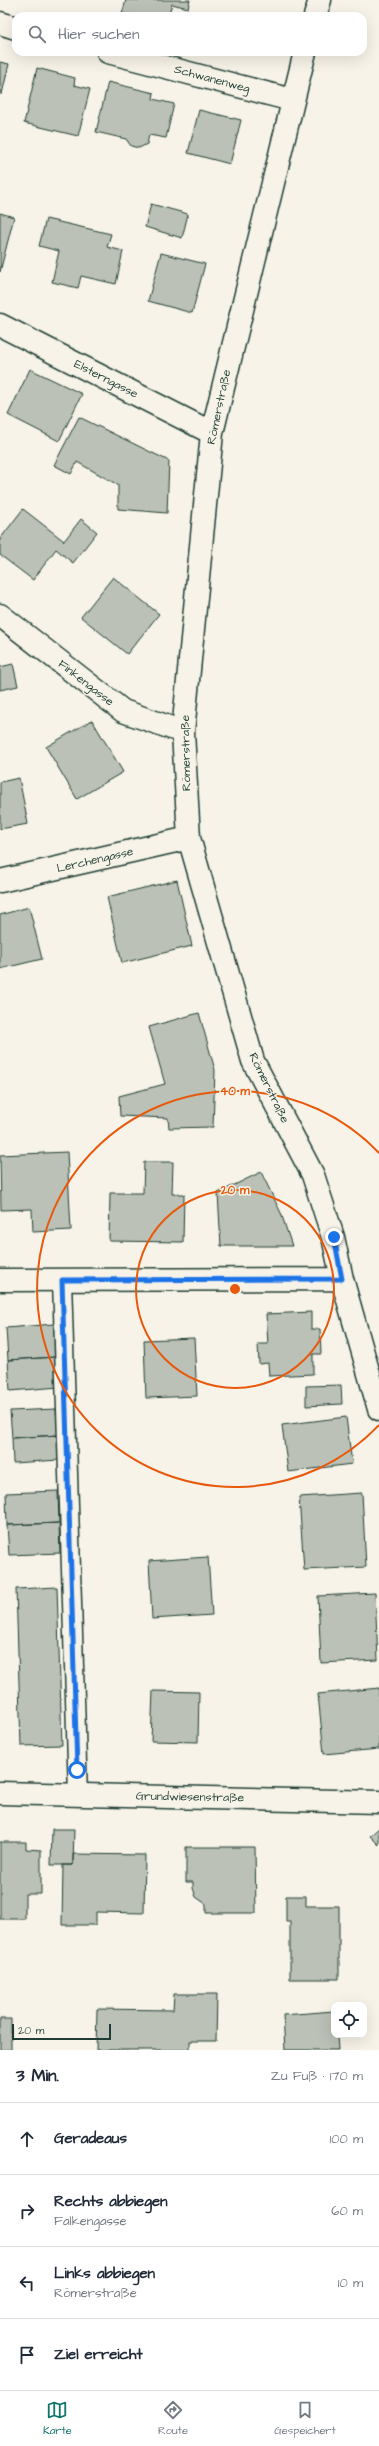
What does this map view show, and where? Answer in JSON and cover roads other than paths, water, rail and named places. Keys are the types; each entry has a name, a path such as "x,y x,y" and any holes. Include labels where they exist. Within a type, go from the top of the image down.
{"street":[{"path":"316,12 320,0"},
{"path":"0,23 12,27"},
{"name":"Schwanenweg","path":"123,56 292,100"},
{"name":"Römerstraße","path":"304,56 212,434 183,732 189,838 253,1061 313,1175 334,1237 342,1279 379,1410"},
{"name":"Elsterngasse","path":"0,325 212,434"},
{"name":"Finkengasse","path":"0,615 123,711 183,732"},
{"name":"Lerchengasse","path":"0,882 189,838"},
{"path":"0,1280 342,1279"},
{"name":"Grundwiesenstraße","path":"0,1793 379,1802"}],"lane":[{"path":"62,1280 78,1795"}]}
